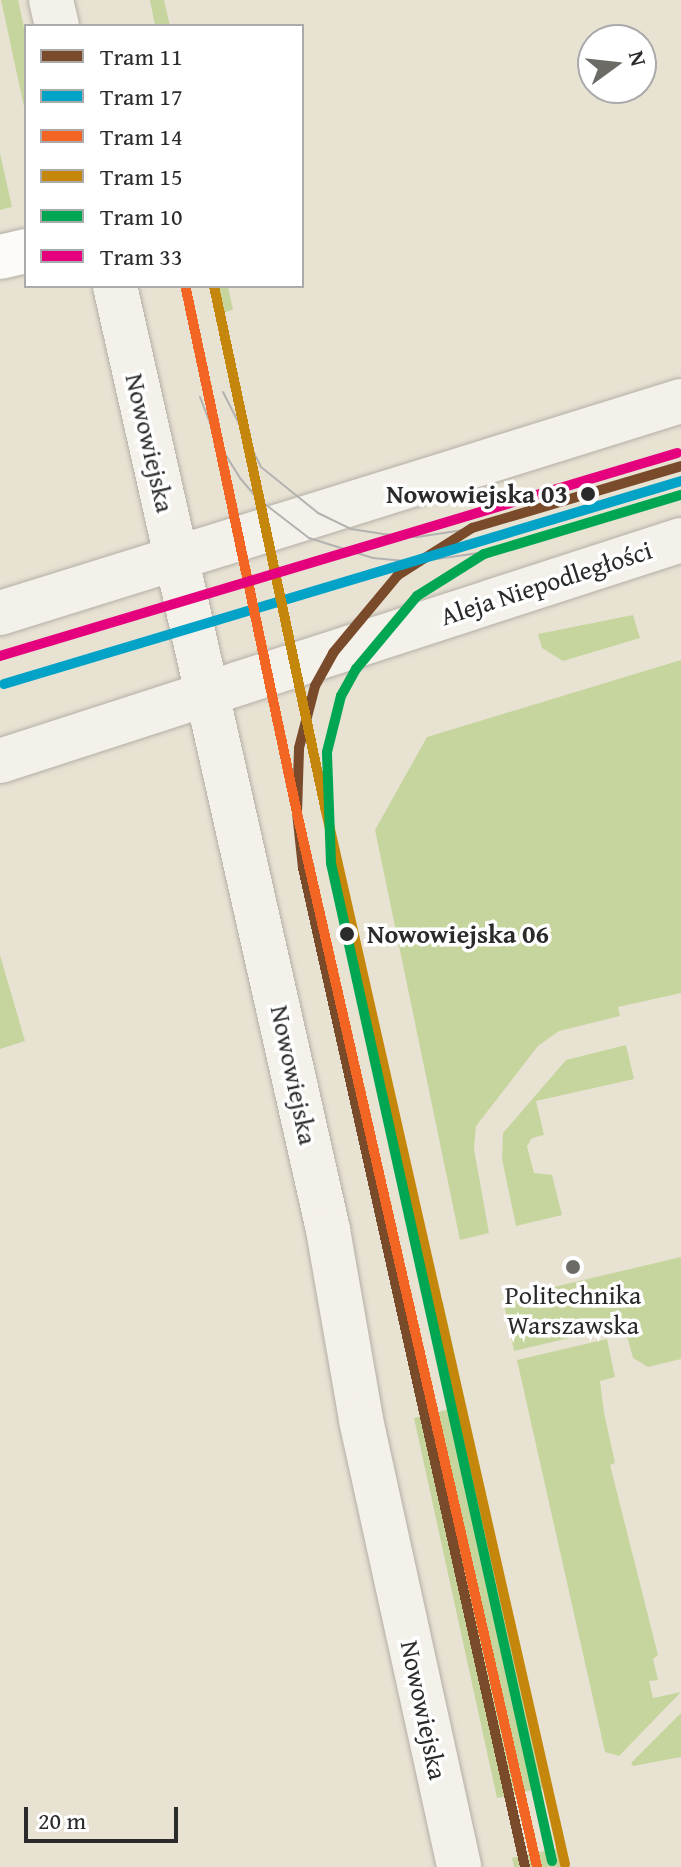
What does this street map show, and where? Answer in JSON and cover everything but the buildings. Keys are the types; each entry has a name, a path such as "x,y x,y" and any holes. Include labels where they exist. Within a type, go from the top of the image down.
{"street":[{"path":"51,0 57,24"},
{"path":"0,257 24,251"},
{"name":"Nowowiejska","path":"115,288 328,1230 361,1420 459,1867"},
{"path":"0,613 681,401"},
{"name":"Aleja Niepodległości","path":"0,761 681,540"}],"green space":[{"path":"1,0 18,0 24,28 24,107"},
{"path":"150,0 164,0 170,24 155,24"},
{"path":"0,153 12,207 0,210"},
{"path":"212,288 228,288 233,310 218,314"},
{"path":"633,615 640,638 563,661 542,648 538,634"},
{"path":"681,660 681,993 618,1007 620,1016 559,1031 538,1046 476,1126 474,1149 489,1233 460,1240 375,830 427,737"},
{"path":"0,955 25,1041 0,1049"},
{"path":"626,1045 634,1079 536,1101 544,1135 532,1138 527,1146 534,1173 552,1175 562,1215 516,1226 502,1159 503,1133 566,1060"},
{"path":"681,1257 681,1359 648,1367 633,1358 624,1325 514,1351 503,1299"},
{"path":"443,1302 551,1786 497,1798 414,1418 458,1407 436,1303"},
{"path":"607,1339 615,1377 600,1381 615,1463 610,1465 658,1655 653,1659 658,1680 649,1681 653,1698 681,1692 619,1756 605,1752 517,1360"},
{"path":"681,1713 681,1757 633,1766 631,1763"},
{"path":"563,1835 570,1867 514,1867 512,1858 559,1848 557,1837"}],"tram line":[{"name":"15","path":"214,288 325,807 565,1864"},
{"name":"14","path":"186,289 297,813 537,1867"},
{"path":"223,392 261,467 318,513 351,529 382,534 417,537 463,530"},
{"path":"200,397 217,441 240,478 257,498 309,538 373,558 416,562 478,553"},
{"name":"33","path":"0,656 677,453"},
{"name":"11","path":"525,1867 303,868 297,813 299,748 315,686 333,653 398,575 472,528 681,466"},
{"name":"17","path":"4,684 681,481"},
{"name":"10","path":"552,1861 331,863 327,752 341,696 356,669 417,596 484,554 681,495"}],"place":[{"name":"Nowowiejska 03","path":"588,494"},
{"name":"Nowowiejska 06","path":"347,934"},
{"name":"Politechnika Warszawska","path":"573,1267"}]}
